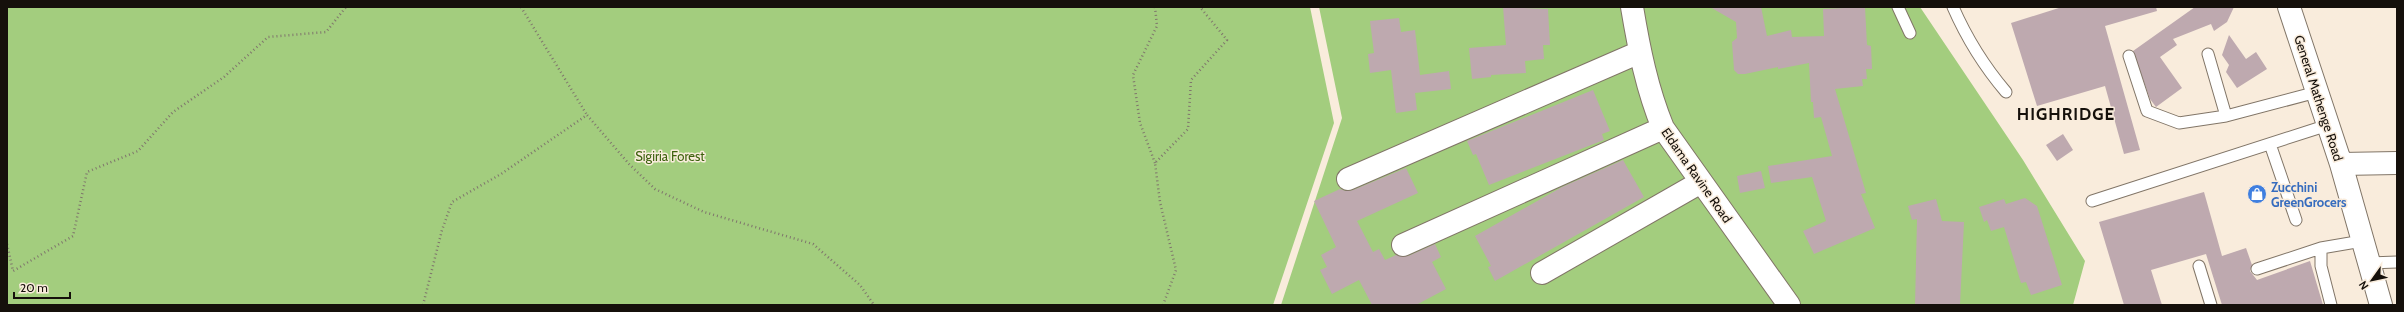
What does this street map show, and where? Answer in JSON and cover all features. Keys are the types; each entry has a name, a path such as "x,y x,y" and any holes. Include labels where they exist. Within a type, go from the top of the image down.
{"street":[{"name":"Eldama Ravine Road","path":"1632,7 1640,52 1652,101 1663,128 1790,305"},
{"name":"General Mathenge Road","path":"2288,7 2341,164 2381,305"},
{"path":"1348,179 1640,52"},
{"path":"1403,245 1663,128"},
{"path":"2341,164 2397,163"},
{"path":"1542,273 1701,182"}],"lane":[{"path":"1898,7 1910,33"},
{"path":"1953,7 1969,42 1986,69 2006,92"},
{"path":"2208,54 2226,116"},
{"path":"2129,56 2147,111 2179,123 2226,116 2317,92"},
{"path":"2092,201 2328,125"},
{"path":"2270,144 2296,220"},
{"path":"2257,269 2321,248 2362,241"},
{"path":"2321,248 2321,266 2331,305"},
{"path":"2369,263 2397,262"},
{"path":"2199,266 2210,305"}],"path":[{"path":"7,244 13,271 73,236 87,172 138,151 174,112 224,77 268,37 326,32 346,7"},
{"path":"520,7 587,115 629,164 655,189 704,212 813,244 860,285 874,305"},
{"path":"1155,7 1157,26 1133,75 1140,123 1155,163 1160,202 1176,270 1163,305"},
{"path":"1155,163 1188,130 1190,80 1227,40 1200,7"},
{"path":"423,305 442,230 452,202 501,174 587,115"}],"green space":[{"name":"Sigiria Forest","path":"7,7 1310,7 1334,123 1273,305 7,305"},
{"path":"1319,7 1920,7 2023,160 2085,261 2073,305 1281,305 1342,118"}],"building":[{"path":"1503,7 1548,9 1550,45 1543,45 1544,59 1525,61 1526,73 1491,75 1491,77 1472,79 1469,48 1506,45"},
{"path":"1710,7 1761,7 1767,36 1791,30 1792,37 1824,36 1823,9 1865,7 1867,45 1871,46 1872,69 1866,69 1867,79 1862,79 1863,86 1835,89 1866,193 1861,194 1875,228 1814,254 1803,231 1826,221 1812,177 1771,183 1768,166 1832,156 1821,117 1814,118 1813,102 1811,102 1809,63 1738,74 1734,70 1732,42 1737,38 1736,22"},
{"path":"2062,7 2156,7 2157,11 2105,26 2140,150 2124,154 2105,86 2037,106 2011,23"},
{"path":"2195,7 2234,7 2227,22 2214,31 2211,24 2173,39 2177,45 2160,57 2182,88 2156,107 2150,99 2133,51"},
{"path":"1399,18 1401,32 1415,30 1420,75 1449,71 1451,89 1415,93 1417,110 1396,113 1391,70 1370,73 1368,54 1374,53 1370,21"},
{"path":"2229,35 2246,59 2256,52 2267,69 2237,88 2226,72 2229,65 2222,55"},
{"path":"1593,90 1610,131 1602,134 1604,140 1489,185 1476,154 1473,155 1467,141"},
{"path":"2063,134 2073,150 2057,161 2046,145"},
{"path":"1623,160 1644,197 1495,281 1488,267 1491,266 1475,236 1562,187"},
{"path":"1406,168 1418,193 1357,221 1373,252 1379,249 1385,260 1396,255 1408,256 1435,244 1441,257 1432,262 1446,289 1416,305 1372,305 1359,280 1332,294 1320,270 1327,267 1321,255 1336,247 1314,201 1340,189 1346,191 1353,190"},
{"path":"1761,171 1765,188 1740,193 1737,176"},
{"path":"2204,192 2222,256 2246,248 2252,265 2250,271 2257,280 2310,261 2323,305 2222,305 2206,254 2151,270 2162,305 2124,305 2099,222"},
{"path":"2025,198 2037,206 2062,285 2031,295 2026,282 2021,283 2004,227 1991,231 1987,220 1984,222 1979,207 2004,199 2006,204"},
{"path":"1936,199 1942,221 1964,222 1960,305 1915,305 1917,219 1912,220 1908,206"}],"place":[{"name":"Zucchini GreenGrocers","path":"2257,194"}],"district":[{"name":"HIGHRIDGE","path":"2066,114"}]}
